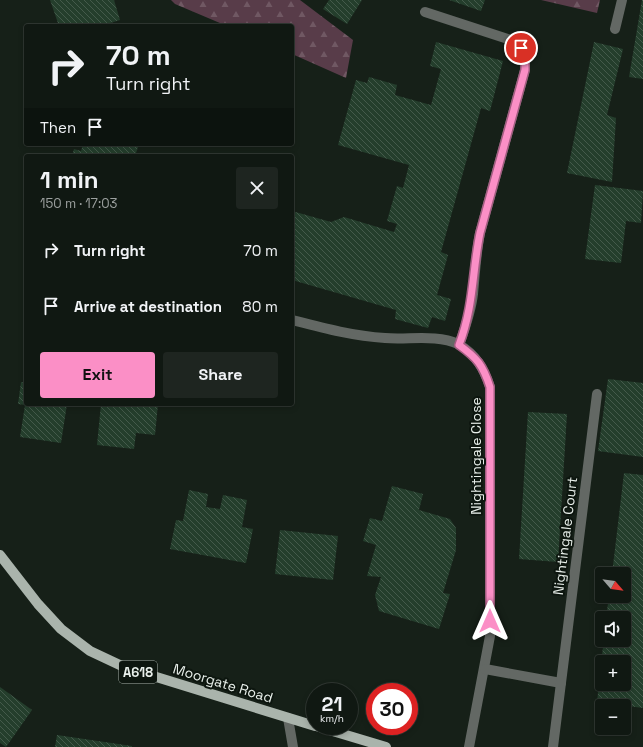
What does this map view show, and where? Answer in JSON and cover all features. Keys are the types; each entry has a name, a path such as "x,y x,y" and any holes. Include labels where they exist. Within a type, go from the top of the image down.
{"main road":[{"name":"Moorgate Road","path":"0,555 61,629 90,651 124,667 306,723"},
{"name":"Moorgate Road","path":"346,735 386,747"}],"street":[{"path":"615,29 622,0"},
{"path":"425,12 511,40 521,48 525,59 525,70 475,254 473,295 466,325 459,345"},
{"name":"Nightingale Close","path":"294,321 334,331 385,338 445,340 459,345 475,357 485,370 490,387 490,636 470,747"},
{"name":"Nightingale Court","path":"553,747 597,394"},
{"path":"485,669 561,683"},
{"path":"288,718 293,747"}],"green space":[{"path":"171,0 300,0 353,40 346,78 294,55 294,24 222,24 175,4"},
{"path":"541,0 600,0 597,13"}],"building":[{"path":"50,0 114,0 120,20 107,24 58,24"},
{"path":"329,0 362,0 347,24 323,9"},
{"path":"449,0 485,0 481,11"},
{"path":"643,0 643,79 629,77"},
{"path":"436,42 503,61 490,111 481,108 441,252 448,255 437,295 451,299 445,321 432,317 428,328 395,319 396,310 294,281 294,212 331,222 344,217 394,232 397,224 387,221 397,186 403,188 409,165 338,145 356,80 367,83 369,77 397,85 395,95 431,105 441,69 430,66"},
{"path":"594,42 623,49 607,115 616,118 612,182 567,173"},
{"path":"82,146 138,146 136,154 73,154 74,149 81,151"},
{"path":"595,185 643,191 641,223 626,221 621,263 585,259"},
{"path":"608,379 643,383 643,457 598,451"},
{"path":"21,382 24,383 24,405 18,404"},
{"path":"25,406 67,406 61,443 20,437"},
{"path":"101,406 158,406 155,435 136,433 134,449 97,445"},
{"path":"528,412 567,414 558,562 519,559"},
{"path":"624,473 643,475 643,708 631,706 631,699 597,699 598,691 631,691 631,655 602,655 603,647 631,647 631,611 607,611 608,603 631,603 631,567 613,567"},
{"path":"392,486 423,494 419,510 450,519 456,528 456,550 443,593 450,594 439,629 379,611 375,595 381,577 367,576 376,545 363,541 370,518 382,521"},
{"path":"189,490 208,494 206,507 220,509 223,495 247,500 242,527 253,529 246,563 170,549 176,520 183,521"},
{"path":"280,530 338,536 333,580 275,574"},
{"path":"0,687 32,710 6,747 0,743"},
{"path":"57,735 132,746 132,747 55,747"}],"route":[{"path":"490,621 490,387 485,370 475,357 459,345 466,325 473,295 475,254 480,233 525,70 525,59 521,48"}]}
